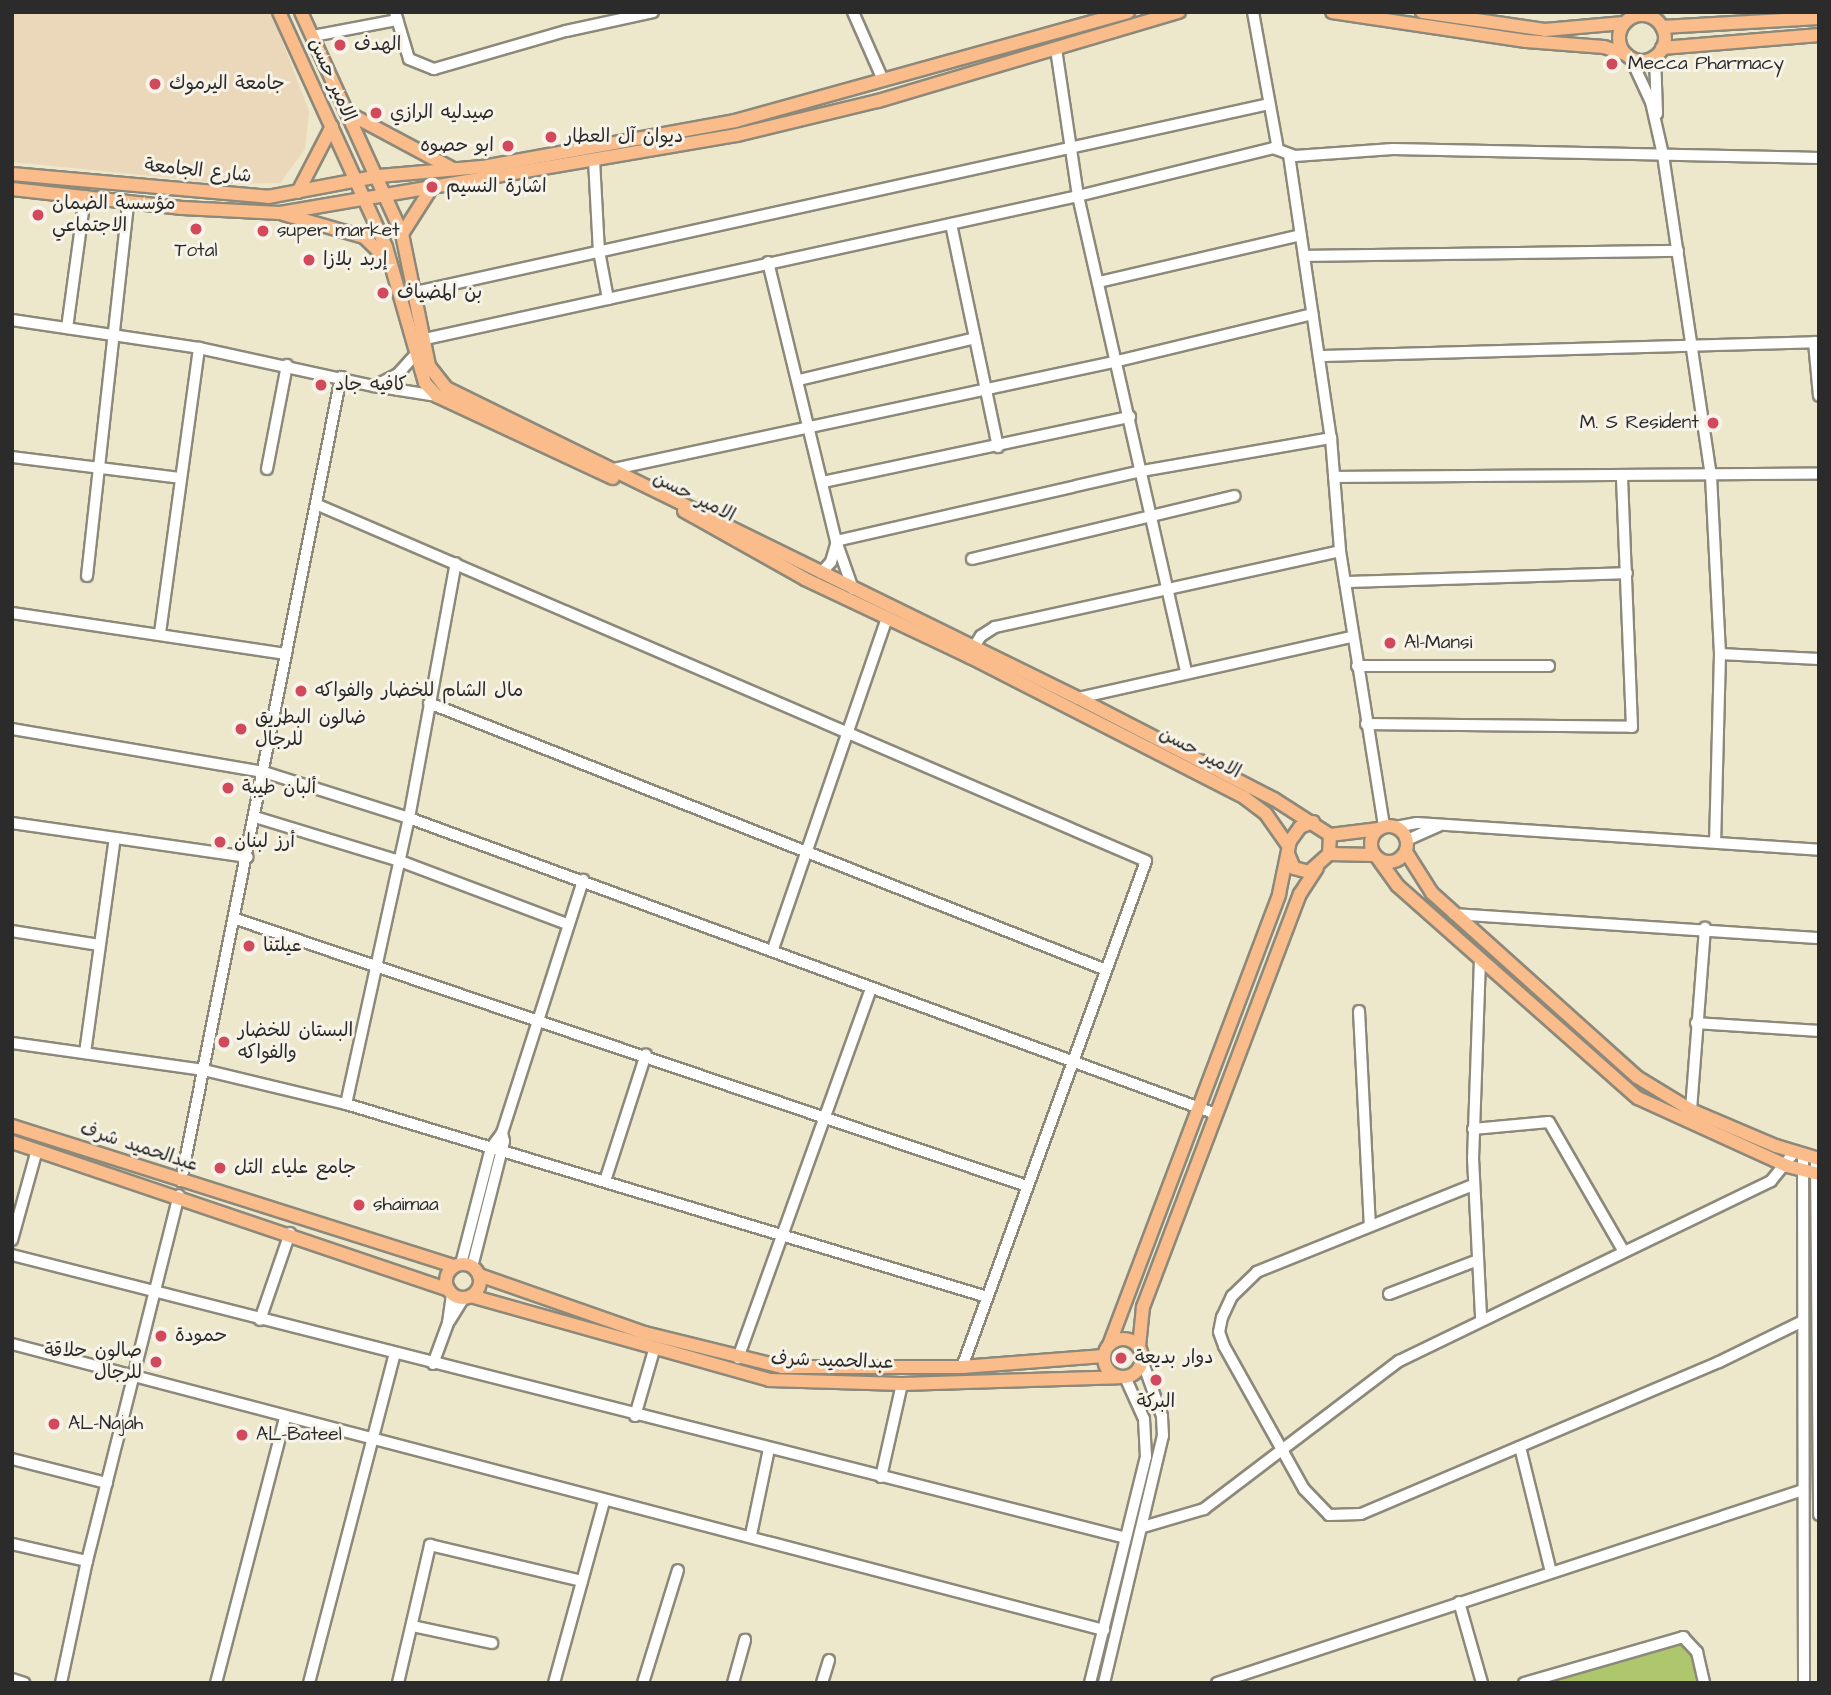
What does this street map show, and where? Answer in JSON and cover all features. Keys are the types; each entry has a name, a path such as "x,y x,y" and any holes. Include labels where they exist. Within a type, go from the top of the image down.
{"main road":[{"name":"الامير حسن","path":"279,12 391,263 414,356 422,377 437,396 692,514 805,579 887,618 1078,698 1313,822"},
{"name":"الامير حسن","path":"302,12 379,176 402,234 429,366 446,388 853,589 1245,798 1266,814 1298,872 1323,862"},
{"name":"شارع الجامعة","path":"12,174 227,195 298,192 379,176 453,169 735,121 1128,12"},
{"name":"شارع الجامعة","path":"12,189 128,202 279,213 737,135 1056,50 1179,12"},
{"path":"1332,12 1526,41 1604,47 1628,56 1684,46 1819,35"},
{"path":"1422,12 1527,29 1603,28 1627,18 1651,15 1662,27 1682,28 1819,18"},
{"path":"1627,18 1619,43 1628,56"},
{"path":"1659,52 1662,27"},
{"path":"1603,28 1604,47"},
{"path":"1682,28 1678,35 1684,46"},
{"path":"350,114 453,169"},
{"path":"298,192 332,126"},
{"path":"402,234 432,187"},
{"path":"279,213 364,237 391,263"},
{"path":"1330,835 1323,862 1300,894 1143,1307 1139,1347 1143,1363 1122,1377 1109,1371 1107,1351 1279,894 1294,832 1313,822 1330,835 1386,828 1406,846 1432,892 1454,914 1637,1077 1691,1110 1799,1154 1818,1158"},
{"path":"1386,828 1371,844 1377,858 1398,886 1638,1098 1787,1166 1813,1173"},
{"path":"1323,862 1377,858 1397,861 1406,846"},
{"path":"1495,974 1508,961"},
{"name":"عبدالحميد شرف","path":"12,1126 181,1181 467,1268 593,1316 738,1358 802,1369 962,1367 1107,1351"},
{"name":"عبدالحميد شرف","path":"12,1142 179,1195 459,1294 769,1380 902,1384 1122,1377"},
{"path":"467,1268 480,1284 459,1294 447,1277 467,1268"},
{"path":"1107,1351 1122,1339 1139,1347"}],"street":[{"path":"313,36 396,16 409,60 434,69 566,31 653,12"},
{"path":"853,12 883,80"},
{"path":"1254,12 1278,149"},
{"path":"1056,50 1078,196 1118,361 1186,673"},
{"path":"1657,125 1659,52"},
{"path":"1628,56 1657,125 1663,155 1711,476 1720,654 1715,842"},
{"path":"416,292 1269,104"},
{"path":"425,339 1078,196 1278,149 1289,155 1393,149 1819,158"},
{"path":"1289,155 1331,438 1340,551 1352,637 1386,828 1438,826 1819,850"},
{"path":"594,160 599,251 608,299"},
{"path":"67,328 85,197"},
{"path":"87,576 128,202"},
{"path":"951,224 998,447"},
{"path":"1099,282 1301,235"},
{"path":"1304,256 1678,251"},
{"path":"768,262 810,424 836,541 853,589"},
{"path":"614,469 810,424 1118,361 1312,314"},
{"path":"12,320 199,348 374,386 437,396"},
{"path":"799,380 975,338"},
{"path":"1319,356 1816,342 1819,396"},
{"path":"160,633 199,348"},
{"path":"374,386 398,374 414,356"},
{"path":"267,469 287,365"},
{"path":"181,1181 236,919 341,377"},
{"path":"823,482 1130,417"},
{"path":"836,541 1142,471 1331,438"},
{"path":"12,457 181,478"},
{"path":"1334,477 1819,474"},
{"path":"1366,724 1632,727 1622,475"},
{"path":"972,559 1235,496"},
{"path":"318,505 1142,857 1146,867 984,1296 962,1367"},
{"path":"821,573 831,562 836,541"},
{"path":"972,652 981,636 995,627 1340,551"},
{"path":"345,1104 378,967 409,818 456,563"},
{"path":"1345,582 1627,573"},
{"path":"12,613 160,633 286,654"},
{"path":"773,949 887,618"},
{"path":"1078,698 1352,637"},
{"path":"1720,654 1819,659"},
{"path":"1357,666 1549,666"},
{"path":"429,703 1106,970"},
{"path":"12,729 264,772 409,818 773,949 1072,1065 1216,1114"},
{"path":"255,817 400,861 568,924"},
{"path":"12,823 248,857"},
{"path":"1406,846 1438,826"},
{"path":"85,1053 115,838"},
{"path":"467,1268 496,1149 583,880"},
{"path":"1454,914 1704,928 1819,938"},
{"path":"236,919 646,1054 1027,1186"},
{"path":"1691,1110 1704,928"},
{"path":"12,931 99,945"},
{"path":"1480,959 1473,1185 1481,1318"},
{"path":"738,1358 823,1115 871,989"},
{"path":"1359,1011 1370,1226"},
{"path":"1696,1023 1819,1031"},
{"path":"12,1043 204,1070 345,1104 984,1296"},
{"path":"605,1181 646,1054"},
{"path":"1473,1129 1549,1122 1623,1250"},
{"path":"12,1240 37,1150"},
{"path":"1143,1527 1204,1509 1382,1371 1481,1318 1758,1188 1779,1176 1799,1154 1813,1173 1818,1280 1819,1515"},
{"path":"1804,1683 1803,1321 1813,1173 1818,1158"},
{"path":"1473,1185 1257,1272 1232,1296 1222,1317 1219,1332 1224,1346 1281,1449 1316,1505 1329,1515 1345,1517 1520,1447 1803,1321"},
{"path":"61,1683 87,1562 179,1195"},
{"path":"261,1320 290,1233"},
{"path":"12,1255 635,1416 1126,1538"},
{"path":"1389,1294 1478,1260"},
{"path":"433,1364 459,1294"},
{"path":"12,1344 285,1418 376,1438 604,1502 751,1535 1104,1630"},
{"path":"635,1416 654,1350"},
{"path":"309,1683 376,1438 396,1353"},
{"path":"1104,1683 1143,1527 1164,1426 1143,1363"},
{"path":"1090,1683 1147,1440 1144,1419 1122,1377"},
{"path":"881,1477 902,1384"},
{"path":"216,1683 285,1418"},
{"path":"1520,1447 1551,1572"},
{"path":"751,1535 769,1449"},
{"path":"12,1459 107,1483"},
{"path":"1221,1682 1803,1490"},
{"path":"554,1683 604,1502"},
{"path":"12,1544 87,1562"},
{"path":"398,1683 432,1544 582,1581"},
{"path":"643,1683 678,1570"},
{"path":"1459,1602 1482,1683"},
{"path":"412,1626 492,1643"},
{"path":"1524,1683 1683,1637 1697,1652 1704,1683"},
{"path":"733,1683 745,1640"},
{"path":"822,1683 829,1660"},
{"path":"12,1679 24,1683"}],"shaded area":[{"name":"جامعة اليرموك","path":"12,12 271,12 309,111 305,149 280,183 232,184 12,162"}],"green space":[{"path":"1672,1637 1692,1642 1704,1683 1523,1683"}],"place":[{"name":"الهدف","path":"340,45"},
{"name":"Mecca Pharmacy","path":"1612,64"},
{"name":"جامعة اليرموك","path":"155,84"},
{"name":"صيدليه الرازي","path":"376,113"},
{"name":"ديوان آل العطار","path":"551,137"},
{"name":"ابو حصوه","path":"508,146"},
{"name":"اشارة النسيم","path":"432,187"},
{"name":"مؤسسة الضمان الاجتماعي","path":"38,215"},
{"name":"Total","path":"196,229"},
{"name":"super market","path":"263,231"},
{"name":"إربد بلازا","path":"309,260"},
{"name":"بن المضياف","path":"383,293"},
{"name":"كافيه جاد","path":"321,385"},
{"name":"M. S Resident","path":"1713,423"},
{"name":"Al-Mansi","path":"1390,643"},
{"name":"مال الشام للخضار والفواكه","path":"301,691"},
{"name":"ضالون البطريق للرجال","path":"241,729"},
{"name":"ألبان طيبة","path":"228,788"},
{"name":"أرز لبنان","path":"220,842"},
{"name":"عيلتنا","path":"249,946"},
{"name":"البستان للخضار والفواكه","path":"224,1042"},
{"name":"جامع علياء التل","path":"220,1168"},
{"name":"shaimaa","path":"359,1205"},
{"name":"حمودة","path":"161,1336"},
{"name":"دوار بديعة","path":"1121,1358"},
{"name":"صالون حلاقة للرجال","path":"156,1362"},
{"name":"البركة","path":"1156,1380"},
{"name":"AL-Najah","path":"54,1424"},
{"name":"AL-Bateel","path":"242,1435"}]}
